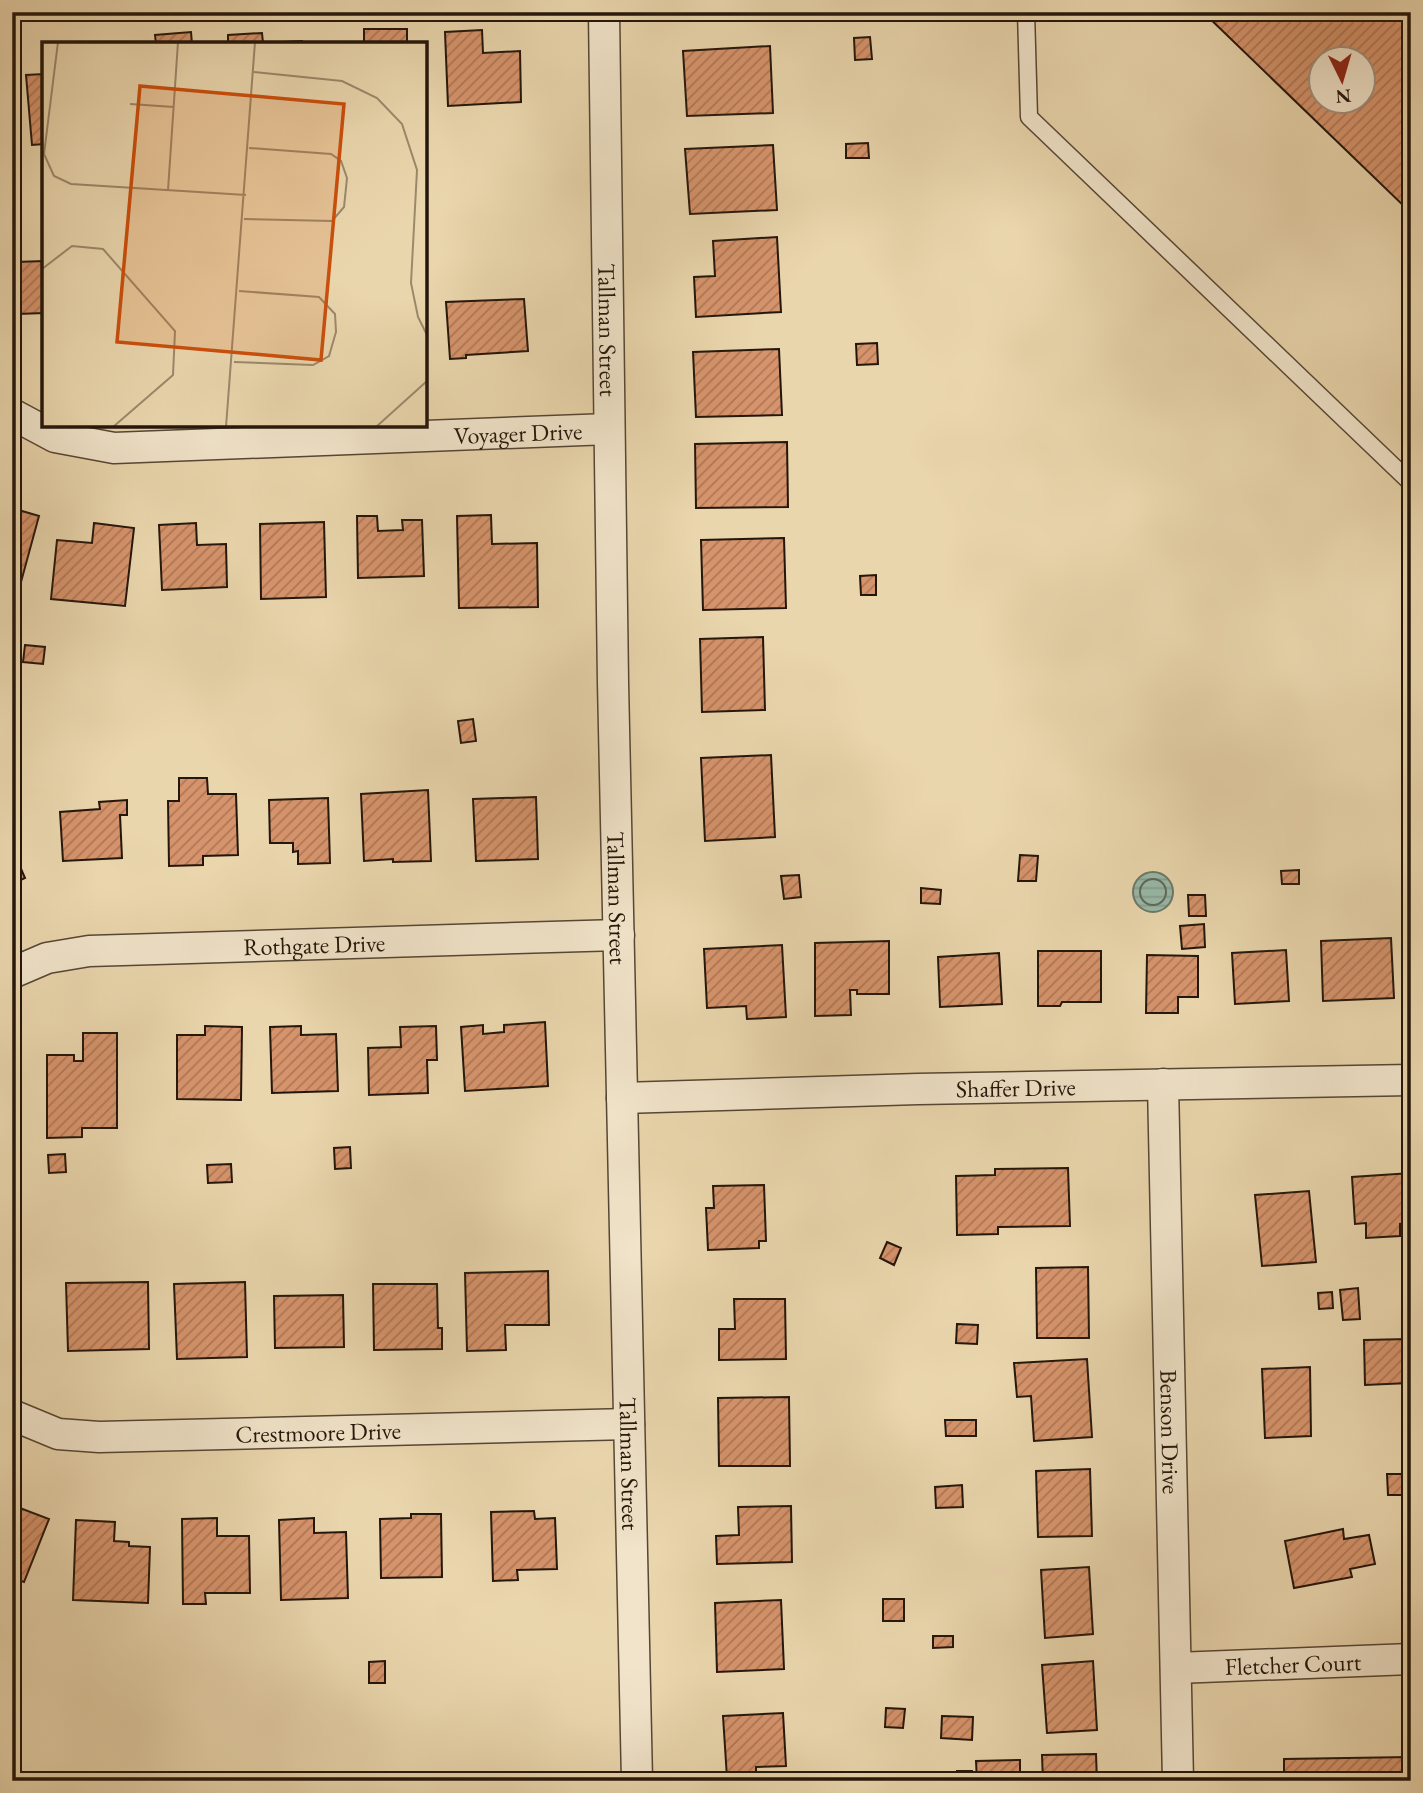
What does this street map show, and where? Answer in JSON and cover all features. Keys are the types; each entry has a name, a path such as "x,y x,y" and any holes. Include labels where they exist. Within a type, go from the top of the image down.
{"street":[{"name":"Tallman Street","path":"604,12 622,1098 637,1781"},
{"name":"Voyager Drive","path":"12,414 55,437 114,447 610,429"},
{"name":"Rothgate Drive","path":"12,973 47,958 89,951 619,935"},
{"name":"Shaffer Drive","path":"622,1098 1411,1080"},
{"name":"Benson Drive","path":"1163,1084 1178,1781"},
{"name":"Crestmoore Drive","path":"12,1415 58,1434 99,1437 629,1424"},
{"name":"Fletcher Court","path":"1176,1668 1411,1660"}],"lane":[{"path":"1026,12 1028,117 1411,483"}],"water":[{"path":"1153,872 1161,873 1167,878 1172,884 1172,900 1167,906 1161,911 1153,912 1145,911 1139,906 1134,900 1133,892 1134,884 1139,878 1145,873"}],"building":[{"path":"693,12 783,12 783,16 693,19"},
{"path":"1203,12 1411,12 1411,213 1311,116 1378,116 1378,46 1308,46 1308,113"},
{"path":"364,29 407,29 407,42 364,42"},
{"path":"482,30 483,53 520,51 521,102 448,106 445,32"},
{"path":"191,32 192,42 156,42 155,35"},
{"path":"262,33 263,42 228,42 228,35"},
{"path":"870,37 872,59 855,60 854,38"},
{"path":"770,46 773,113 687,116 683,51"},
{"path":"42,74 42,144 32,145 26,75"},
{"path":"868,143 869,158 846,158 846,144"},
{"path":"773,145 777,210 690,214 685,149"},
{"path":"777,237 781,312 696,317 694,277 715,276 713,241"},
{"path":"42,261 42,313 18,314 16,262"},
{"path":"524,299 528,351 466,355 466,358 450,359 446,302"},
{"path":"877,343 878,364 857,365 856,344"},
{"path":"779,349 782,415 696,417 693,352"},
{"path":"787,442 788,507 696,508 695,444"},
{"path":"12,508 39,516 12,615"},
{"path":"491,515 492,544 537,543 538,607 459,608 457,516"},
{"path":"357,516 377,516 378,531 403,530 402,520 422,520 424,576 358,578"},
{"path":"324,522 326,597 261,599 260,524"},
{"path":"94,523 134,528 125,606 51,599 57,540 92,543"},
{"path":"196,523 197,545 226,544 227,587 162,590 159,525"},
{"path":"784,538 786,608 703,610 701,540"},
{"path":"876,575 876,595 861,595 860,576"},
{"path":"763,637 765,710 702,712 700,639"},
{"path":"25,645 45,647 43,664 23,662"},
{"path":"473,719 476,741 461,743 458,721"},
{"path":"771,755 775,837 705,841 701,758"},
{"path":"179,778 207,778 208,794 236,794 238,855 203,856 203,865 169,866 168,801 179,801"},
{"path":"428,790 431,861 364,861 361,794"},
{"path":"536,797 538,859 476,861 473,799"},
{"path":"328,798 330,863 298,864 298,851 293,852 293,843 270,843 269,800"},
{"path":"127,800 127,815 120,815 122,858 63,861 60,812 100,809 99,802"},
{"path":"12,848 25,878 12,884"},
{"path":"1020,855 1038,856 1036,881 1018,881"},
{"path":"1299,870 1299,884 1282,884 1281,871"},
{"path":"799,875 801,897 784,899 781,876"},
{"path":"921,888 941,890 940,904 921,903"},
{"path":"1188,895 1205,895 1206,916 1189,916"},
{"path":"1204,924 1205,947 1182,949 1180,926"},
{"path":"1391,938 1394,998 1323,1001 1321,941"},
{"path":"889,941 889,994 857,994 857,990 850,990 851,1015 815,1016 815,943"},
{"path":"782,945 786,1017 747,1019 746,1006 707,1008 704,949"},
{"path":"1286,950 1289,1001 1235,1004 1232,953"},
{"path":"1038,951 1101,951 1101,1002 1062,1002 1060,1006 1038,1006"},
{"path":"999,953 1002,1004 940,1007 938,957"},
{"path":"1147,955 1198,956 1198,997 1178,997 1178,1013 1146,1013"},
{"path":"545,1022 548,1086 465,1091 461,1027 483,1025 483,1034 504,1032 504,1025"},
{"path":"205,1026 242,1027 241,1100 177,1099 177,1035 205,1035"},
{"path":"301,1026 301,1035 336,1034 338,1091 272,1093 270,1027"},
{"path":"436,1026 437,1060 427,1060 428,1093 369,1095 368,1048 401,1047 400,1027"},
{"path":"83,1033 117,1033 117,1128 82,1128 82,1137 47,1138 47,1055 74,1055 74,1061 83,1061"},
{"path":"350,1147 351,1168 335,1169 334,1148"},
{"path":"65,1154 66,1172 49,1173 48,1155"},
{"path":"231,1164 232,1182 208,1183 207,1165"},
{"path":"1068,1168 1070,1226 998,1227 998,1234 957,1235 956,1176 995,1175 995,1169"},
{"path":"1411,1173 1411,1223 1400,1224 1400,1236 1366,1238 1366,1223 1355,1224 1352,1177"},
{"path":"764,1185 766,1241 759,1241 759,1248 708,1250 706,1208 714,1208 713,1186"},
{"path":"1309,1191 1316,1262 1262,1266 1255,1195"},
{"path":"887,1242 901,1248 894,1265 880,1258"},
{"path":"1088,1267 1089,1338 1037,1338 1036,1268"},
{"path":"548,1271 549,1325 505,1325 506,1350 467,1351 465,1273"},
{"path":"148,1282 149,1349 68,1351 66,1283"},
{"path":"245,1282 247,1357 177,1359 174,1284"},
{"path":"373,1284 437,1284 438,1328 442,1328 442,1349 374,1350"},
{"path":"1358,1288 1360,1319 1343,1320 1340,1290"},
{"path":"1332,1292 1333,1308 1319,1309 1318,1293"},
{"path":"343,1295 344,1347 275,1348 274,1296"},
{"path":"734,1299 785,1299 786,1359 719,1360 719,1329 735,1329"},
{"path":"957,1324 978,1325 977,1344 956,1343"},
{"path":"1408,1339 1409,1383 1365,1385 1364,1340"},
{"path":"1087,1359 1092,1437 1034,1441 1031,1396 1017,1397 1014,1363"},
{"path":"1310,1367 1311,1436 1265,1438 1262,1369"},
{"path":"789,1397 790,1466 719,1466 718,1398"},
{"path":"945,1420 976,1420 976,1436 946,1436"},
{"path":"1090,1469 1092,1536 1038,1537 1036,1471"},
{"path":"1387,1474 1404,1474 1404,1495 1388,1495"},
{"path":"962,1485 963,1507 936,1508 935,1487"},
{"path":"12,1505 49,1519 24,1582 12,1578"},
{"path":"791,1506 792,1562 717,1564 716,1536 739,1535 738,1507"},
{"path":"534,1511 535,1519 555,1518 557,1569 517,1570 518,1580 493,1581 491,1512"},
{"path":"411,1514 441,1514 442,1577 381,1578 380,1519 411,1518"},
{"path":"217,1518 217,1536 249,1536 250,1593 205,1593 206,1604 183,1604 182,1519"},
{"path":"314,1518 314,1533 346,1532 348,1598 281,1600 279,1520"},
{"path":"76,1520 115,1522 114,1541 129,1542 129,1546 150,1547 148,1603 73,1600"},
{"path":"1343,1529 1344,1539 1369,1535 1375,1564 1350,1569 1352,1577 1294,1588 1285,1541"},
{"path":"1089,1567 1093,1634 1045,1638 1041,1570"},
{"path":"883,1599 904,1599 904,1621 883,1621"},
{"path":"781,1600 784,1669 717,1672 715,1603"},
{"path":"933,1636 953,1636 953,1647 933,1648"},
{"path":"385,1661 385,1683 369,1683 369,1662"},
{"path":"1093,1661 1097,1730 1047,1733 1042,1665"},
{"path":"886,1708 905,1709 903,1728 885,1727"},
{"path":"783,1713 786,1766 756,1767 756,1776 727,1778 723,1716"},
{"path":"942,1716 973,1717 972,1740 941,1738"},
{"path":"1096,1754 1097,1781 1043,1781 1042,1755"},
{"path":"1409,1757 1409,1781 1284,1781 1284,1759"},
{"path":"1020,1760 1020,1781 977,1781 976,1761"},
{"path":"957,1771 972,1771 972,1781 957,1781"}]}
